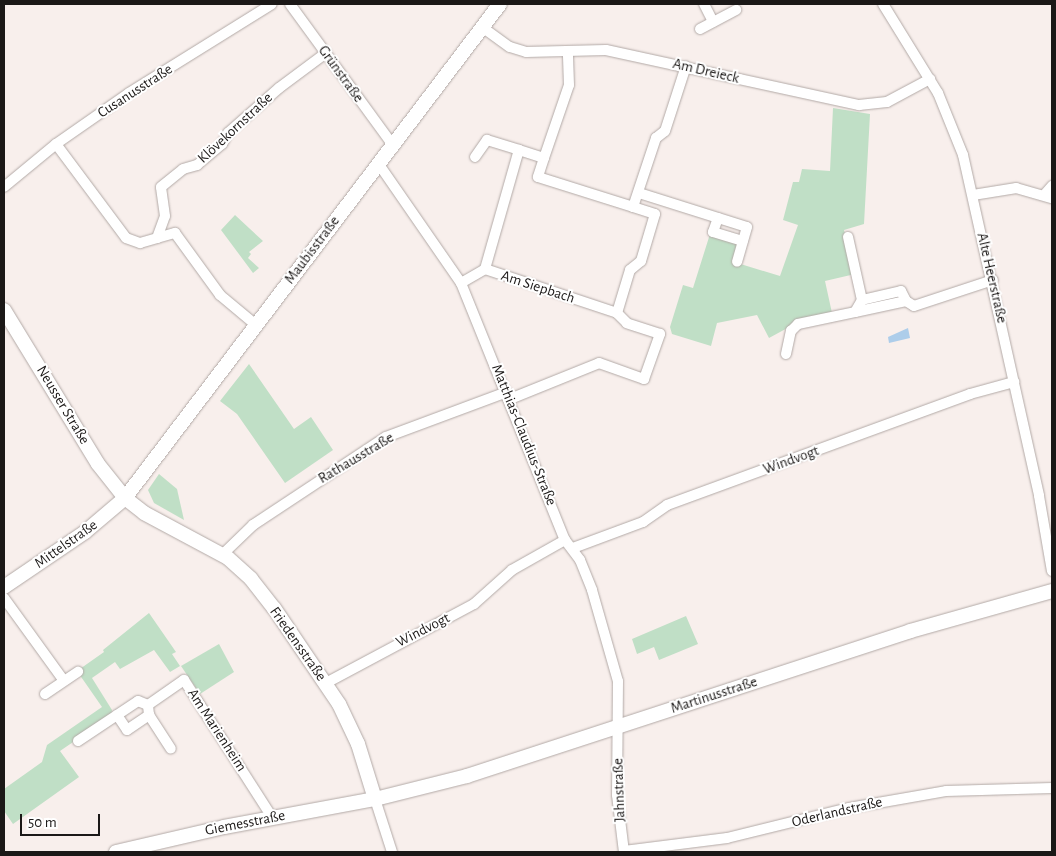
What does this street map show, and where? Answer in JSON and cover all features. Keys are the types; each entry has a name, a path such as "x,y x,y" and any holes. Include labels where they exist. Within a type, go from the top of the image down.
{"main road":[{"name":"Maubisstraße","path":"126,498 392,144 500,4"},
{"name":"Neusser Straße","path":"4,310 98,464 126,498"},
{"name":"Friedensstraße","path":"126,498 166,526 223,554 257,586 326,683 358,744 375,799"},
{"name":"Mittelstraße","path":"4,587 86,532 126,498"},
{"name":"Martinusstraße","path":"375,799 503,766 910,631 1052,592"},
{"name":"Giemesstraße","path":"116,852 272,817 375,799"}],"street":[{"name":"Cusanusstraße","path":"4,187 56,144 129,93 272,4"},
{"name":"Grünstraße","path":"290,4 392,144"},
{"path":"704,4 713,22"},
{"name":"Alte Heerstraße","path":"883,4 930,79 956,134 993,280 1052,571"},
{"path":"700,29 736,10"},
{"name":"Am Dreieck","path":"482,27 510,47 526,52 606,50 858,105 887,102 930,79"},
{"path":"568,52 569,85 538,177 655,214"},
{"name":"Klövekornstraße","path":"157,238 165,216 161,187 183,169 198,165 222,144 228,133 279,88 326,53"},
{"path":"633,207 656,138 666,131 686,66"},
{"path":"475,157 487,140 544,158"},
{"path":"56,144 126,238 140,243 175,233 220,295 256,325"},
{"path":"485,269 519,150"},
{"name":"Matthias-Claudius-Straße","path":"378,163 461,283 565,540 573,548 592,590 611,650 618,681 618,727"},
{"path":"973,195 1016,188 1050,193"},
{"path":"639,193 747,227 738,262"},
{"path":"617,313 630,270 641,261 660,201"},
{"path":"718,218 713,232 743,241"},
{"path":"848,237 862,300 855,312"},
{"name":"Am Siepbach","path":"461,283 485,269 617,313 627,323 660,334 644,378 599,363 508,396"},
{"path":"862,300 900,291 906,301 914,306 993,280"},
{"path":"786,354 791,331 798,324 906,301"},
{"name":"Windvogt","path":"573,548 643,522 667,505 970,394 1014,382"},
{"name":"Rathausstraße","path":"223,554 253,525 386,437 508,396"},
{"name":"Windvogt","path":"326,683 474,604 512,570 565,540"},
{"path":"4,598 64,681"},
{"path":"45,694 78,672"},
{"name":"Am Marienheim","path":"117,715 127,730 184,680 272,817"},
{"name":"Am Marienheim","path":"78,741 138,701 148,710"},
{"path":"148,710 171,749"},
{"name":"Jahnstraße","path":"618,727 617,795 624,852"},
{"name":"Oderlandstraße","path":"624,852 727,838 849,808 946,791 1052,788"},
{"name":"Friedensstraße","path":"375,799 392,852"}],"green space":[{"path":"833,108 870,114 864,224 844,230 855,274 825,281 832,313 804,319 769,338 757,315 717,323 711,346 672,334 670,327 683,285 693,288 710,234 739,244 734,262 780,276 798,225 783,220 793,182 799,182 802,169 830,171"},
{"path":"235,215 263,241 249,252 251,254 248,258 259,268 253,273 221,230"},
{"path":"249,364 294,429 311,417 333,450 285,483 237,414 220,401"},
{"path":"159,474 177,489 184,520 154,503 148,490"},
{"path":"149,613 176,652 172,654 180,666 170,672 154,650 120,669 115,662 92,678 112,710 111,716 60,751 79,777 13,824 4,811 4,789 42,762 47,745 102,707 77,671 104,652 103,650"},
{"path":"686,616 698,644 659,660 654,647 637,654 632,639"},
{"path":"219,644 234,672 200,694 181,666"}],"water":[{"path":"908,328 910,338 889,343 888,337"}]}
